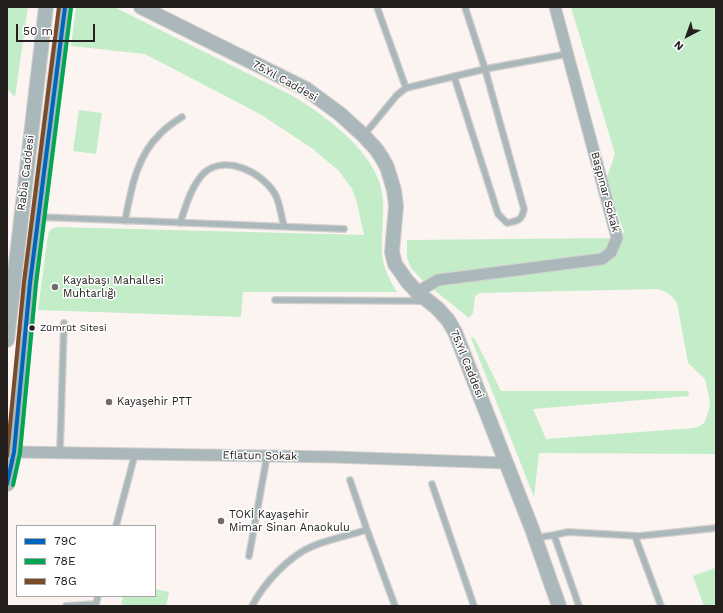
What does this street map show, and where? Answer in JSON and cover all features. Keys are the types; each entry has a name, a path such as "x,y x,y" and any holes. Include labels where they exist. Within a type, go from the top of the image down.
{"street":[{"name":"Rabia Caddesi","path":"7,340 46,7"},
{"name":"Rabia Caddesi","path":"7,484 14,452 30,283 65,7"},
{"name":"75.Yıl Caddesi","path":"140,7 306,89 340,114 364,135 382,158 387,167 394,190 396,206 392,252 395,264 406,281 448,320 455,332 536,538 559,606"},
{"name":"Başpınar Sokak","path":"422,296 438,280 602,259 611,252 617,238 555,7"},
{"name":"Eflatun Sokak","path":"14,452 423,459 507,463"}],"lane":[{"path":"377,7 406,88"},
{"path":"454,76 498,214 507,223 516,221 522,216 524,209 485,69 465,7"},
{"path":"364,135 396,95 406,88 485,69 567,54"},
{"path":"125,221 136,171 145,152 159,134 182,117"},
{"path":"180,223 191,192 204,173 213,167 225,164 254,174 265,182 275,194 284,226"},
{"path":"38,217 344,229"},
{"path":"274,300 422,296"},
{"path":"60,452 64,324"},
{"path":"116,525 135,454"},
{"path":"249,556 266,456"},
{"path":"350,480 395,606"},
{"path":"432,484 474,606"},
{"path":"536,538 568,532 639,536 716,528"},
{"path":"252,606 258,595 284,565 298,554 313,546 367,530"},
{"path":"554,534 579,606"},
{"path":"635,536 661,606"},
{"path":"66,606 96,604 98,597"}],"green space":[{"path":"7,7 28,7 15,97 7,89"},
{"path":"76,7 114,7 291,95 320,114 350,139 363,153 373,168 380,184 383,201 383,259 387,274 397,292 243,292 241,317 38,310 48,235 51,230 57,227 364,235 357,203 352,189 339,171 313,149 260,114 145,54 71,46"},
{"path":"571,7 716,7 716,454 539,453 534,497 471,338 473,337 476,341 501,391 688,391 689,396 533,409 546,439 694,428 705,422 710,402 705,379 688,363 677,303 673,297 665,292 656,289 480,293 475,296 473,313 469,318 423,281 411,268 407,258 407,240 617,238 624,232 608,186 607,177 615,154"},
{"path":"79,110 102,113 96,154 73,151"},
{"path":"715,568 716,606 704,606 693,576"},
{"path":"156,589 169,592 166,606 127,606 121,604 123,597 156,597"}],"transit line":[{"name":"78G","path":"7,456 24,282 59,7"},
{"name":"79C","path":"7,484 14,452 30,283 65,7"},
{"name":"78E","path":"13,485 20,453 36,284 71,8"}],"place":[{"name":"Kayabaşı Mahallesi Muhtarlığı","path":"55,287"},
{"name":"Zümrüt Sitesi","path":"32,328"},
{"name":"Kayaşehir PTT","path":"109,402"},
{"name":"TOKİ Kayaşehir Mimar Sinan Anaokulu","path":"221,521"}]}
